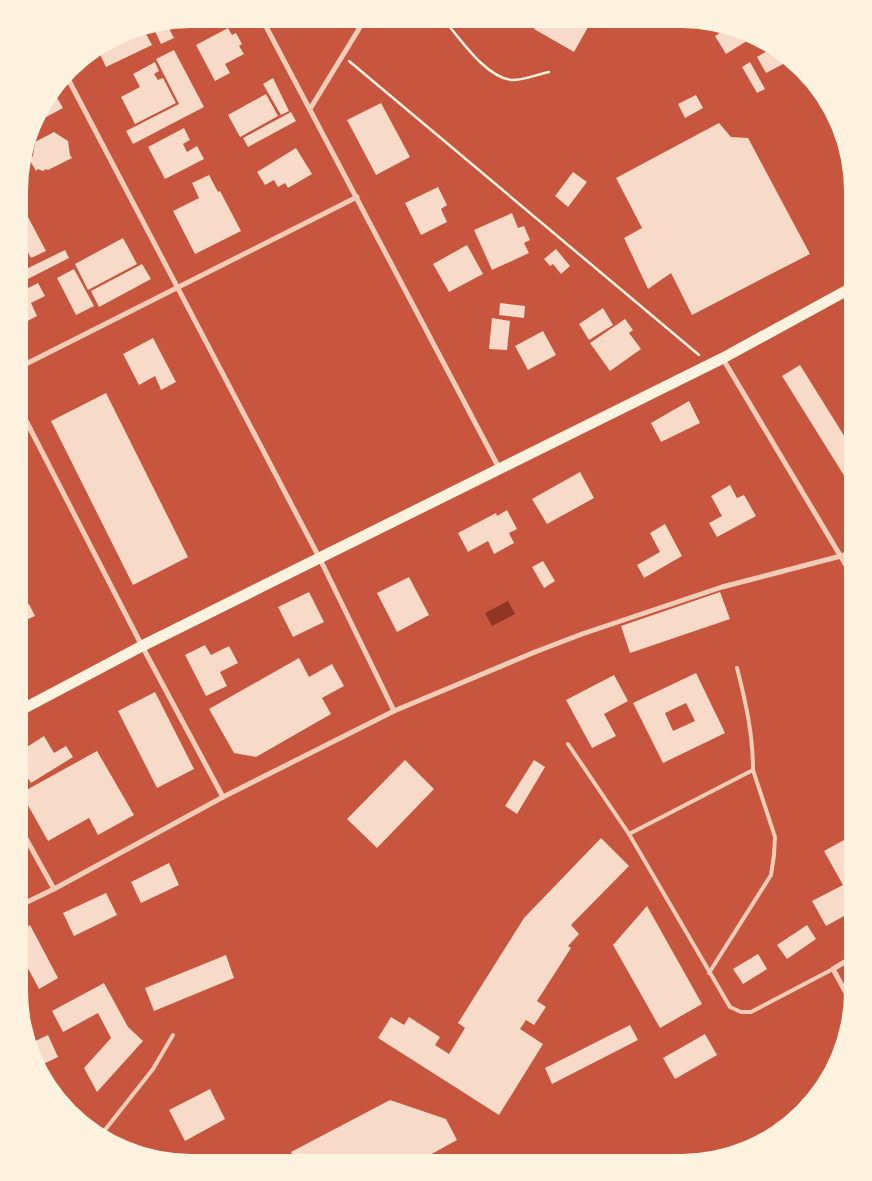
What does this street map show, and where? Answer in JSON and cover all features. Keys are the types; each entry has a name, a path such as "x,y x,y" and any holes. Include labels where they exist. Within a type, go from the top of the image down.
{"highway":[{"path":"28,707 142,646 710,365 844,292"}],"street":[{"path":"267,28 357,196 499,469"},
{"path":"310,109 359,28"},
{"path":"69,82 320,559 394,711"},
{"path":"28,363 357,196"},
{"path":"723,358 844,561"},
{"path":"28,425 142,646 223,797"},
{"path":"28,902 223,797 394,711 582,634 722,587 844,555"},
{"path":"28,842 54,889"},
{"path":"844,962 833,968 844,989"}],"lane":[{"path":"709,973 771,875 774,855 775,837 753,770 753,746 749,718 737,668"},
{"path":"568,744 629,834 730,1007 741,1012 751,1012 833,968"},
{"path":"629,834 753,770"},
{"path":"106,1129 153,1069 173,1035"}],"path":[{"path":"450,28 486,68 497,76 513,80 549,72"},
{"path":"342,55 710,365"}],"shaded area":[{"path":"508,601 515,614 492,626 485,613"}],"building":[{"path":"228,28 232,35 236,33 242,44 239,46 244,54 225,64 230,73 215,81 196,45"},
{"path":"535,28 588,28 574,52"},
{"path":"169,30 174,38 161,44 155,32"},
{"path":"720,33 746,41 726,54 715,36"},
{"path":"146,34 152,45 106,67 100,55 128,40"},
{"path":"174,50 204,107 133,144 126,131 179,104 156,59"},
{"path":"766,52 784,64 766,73 757,57"},
{"path":"155,62 159,71 154,74 158,80 163,78 176,103 135,124 121,97 140,87 133,74"},
{"path":"750,62 765,89 757,93 742,67"},
{"path":"273,78 289,111 281,115 263,84"},
{"path":"266,94 278,116 240,137 228,115"},
{"path":"696,95 703,108 685,118 678,104"},
{"path":"57,97 63,108 45,118"},
{"path":"381,103 410,157 376,175 347,120"},
{"path":"291,112 296,121 248,147 243,138"},
{"path":"719,123 731,137 748,138 810,254 692,315 671,273 648,289 624,238 642,228 616,178"},
{"path":"184,128 190,140 183,144 187,152 197,146 204,159 165,179 148,147"},
{"path":"54,132 68,141 72,158 48,170 38,169 36,171 31,162 35,142"},
{"path":"296,148 312,174 288,188 285,183 278,187 274,180 265,185 257,172"},
{"path":"573,172 587,182 568,207 555,196"},
{"path":"209,175 218,192 220,191 241,231 195,254 173,211 199,198 192,183"},
{"path":"438,187 447,205 441,209 447,222 421,235 405,203"},
{"path":"512,213 518,228 524,226 530,240 524,243 529,253 492,270 474,230"},
{"path":"28,217 46,251 31,258 28,253"},
{"path":"123,238 137,264 88,290 75,264"},
{"path":"467,245 483,274 449,292 433,264"},
{"path":"556,249 570,266 561,274 553,264 550,266 544,259"},
{"path":"65,250 69,258 28,279 28,268"},
{"path":"142,264 151,279 99,307 91,291"},
{"path":"74,269 94,306 76,315 57,278"},
{"path":"38,283 45,296 31,303 37,316 28,321 28,288"},
{"path":"500,303 525,306 524,318 499,315"},
{"path":"603,308 613,325 589,340 579,324"},
{"path":"492,318 510,321 507,350 489,349"},
{"path":"625,319 633,330 629,333 641,349 610,371 590,343"},
{"path":"543,331 556,355 528,370 515,346"},
{"path":"153,338 176,382 161,390 155,376 139,385 123,354"},
{"path":"800,365 844,436 844,476 782,376"},
{"path":"106,393 188,557 133,585 51,421"},
{"path":"689,401 700,423 661,442 651,423"},
{"path":"580,472 594,498 547,524 532,499"},
{"path":"730,485 737,498 744,495 756,516 717,537 709,523 722,516 711,496"},
{"path":"507,510 517,529 509,533 514,543 494,554 488,541 468,552 458,533 496,513 497,516"},
{"path":"665,524 682,556 644,578 637,565 660,552 650,533"},
{"path":"543,561 555,581 544,588 532,567"},
{"path":"409,577 429,615 397,632 377,593"},
{"path":"309,592 324,622 293,637 278,607"},
{"path":"720,592 730,619 630,653 621,626"},
{"path":"28,604 35,616 28,619"},
{"path":"205,645 211,655 229,646 238,663 220,672 227,686 206,696 185,655"},
{"path":"299,658 309,677 332,664 344,686 322,698 331,714 256,757 234,753 209,709"},
{"path":"696,673 725,733 663,763 633,703","holes":["686,703 695,721 673,731 665,713"]},
{"path":"614,675 628,701 604,714 616,736 592,748 566,700"},
{"path":"155,692 194,769 157,788 118,711"},
{"path":"44,736 54,753 66,746 73,757 31,783 28,778 28,746"},
{"path":"97,751 134,815 98,835 89,818 48,841 28,805 28,789"},
{"path":"405,760 434,789 377,848 347,819"},
{"path":"534,760 545,767 517,814 505,806"},
{"path":"601,838 629,866 571,925 579,934 568,946 571,948 537,1001 546,1007 534,1025 526,1020 520,1029 543,1044 499,1115 378,1038 391,1017 404,1025 409,1017 440,1037 435,1045 449,1054 465,1028 458,1023 524,918"},
{"path":"844,840 844,916 826,926 812,901 843,885 824,851"},
{"path":"169,863 179,885 141,903 131,882"},
{"path":"106,893 117,915 74,936 63,913"},
{"path":"647,906 702,1004 660,1028 613,945"},
{"path":"30,925 58,978 39,989 28,968 28,926"},
{"path":"807,925 816,939 787,959 777,945"},
{"path":"758,954 767,969 743,984 733,969"},
{"path":"226,955 234,978 154,1011 145,988"},
{"path":"104,983 128,1027 143,1041 97,1092 84,1068 111,1038 98,1013 63,1032 52,1011"},
{"path":"630,1025 638,1040 552,1084 545,1068"},
{"path":"705,1034 717,1055 675,1079 663,1058"},
{"path":"48,1035 58,1057 45,1063 35,1041"},
{"path":"210,1089 225,1119 185,1141 169,1110"},
{"path":"390,1100 446,1119 457,1140 432,1154 292,1154 291,1152"}]}
